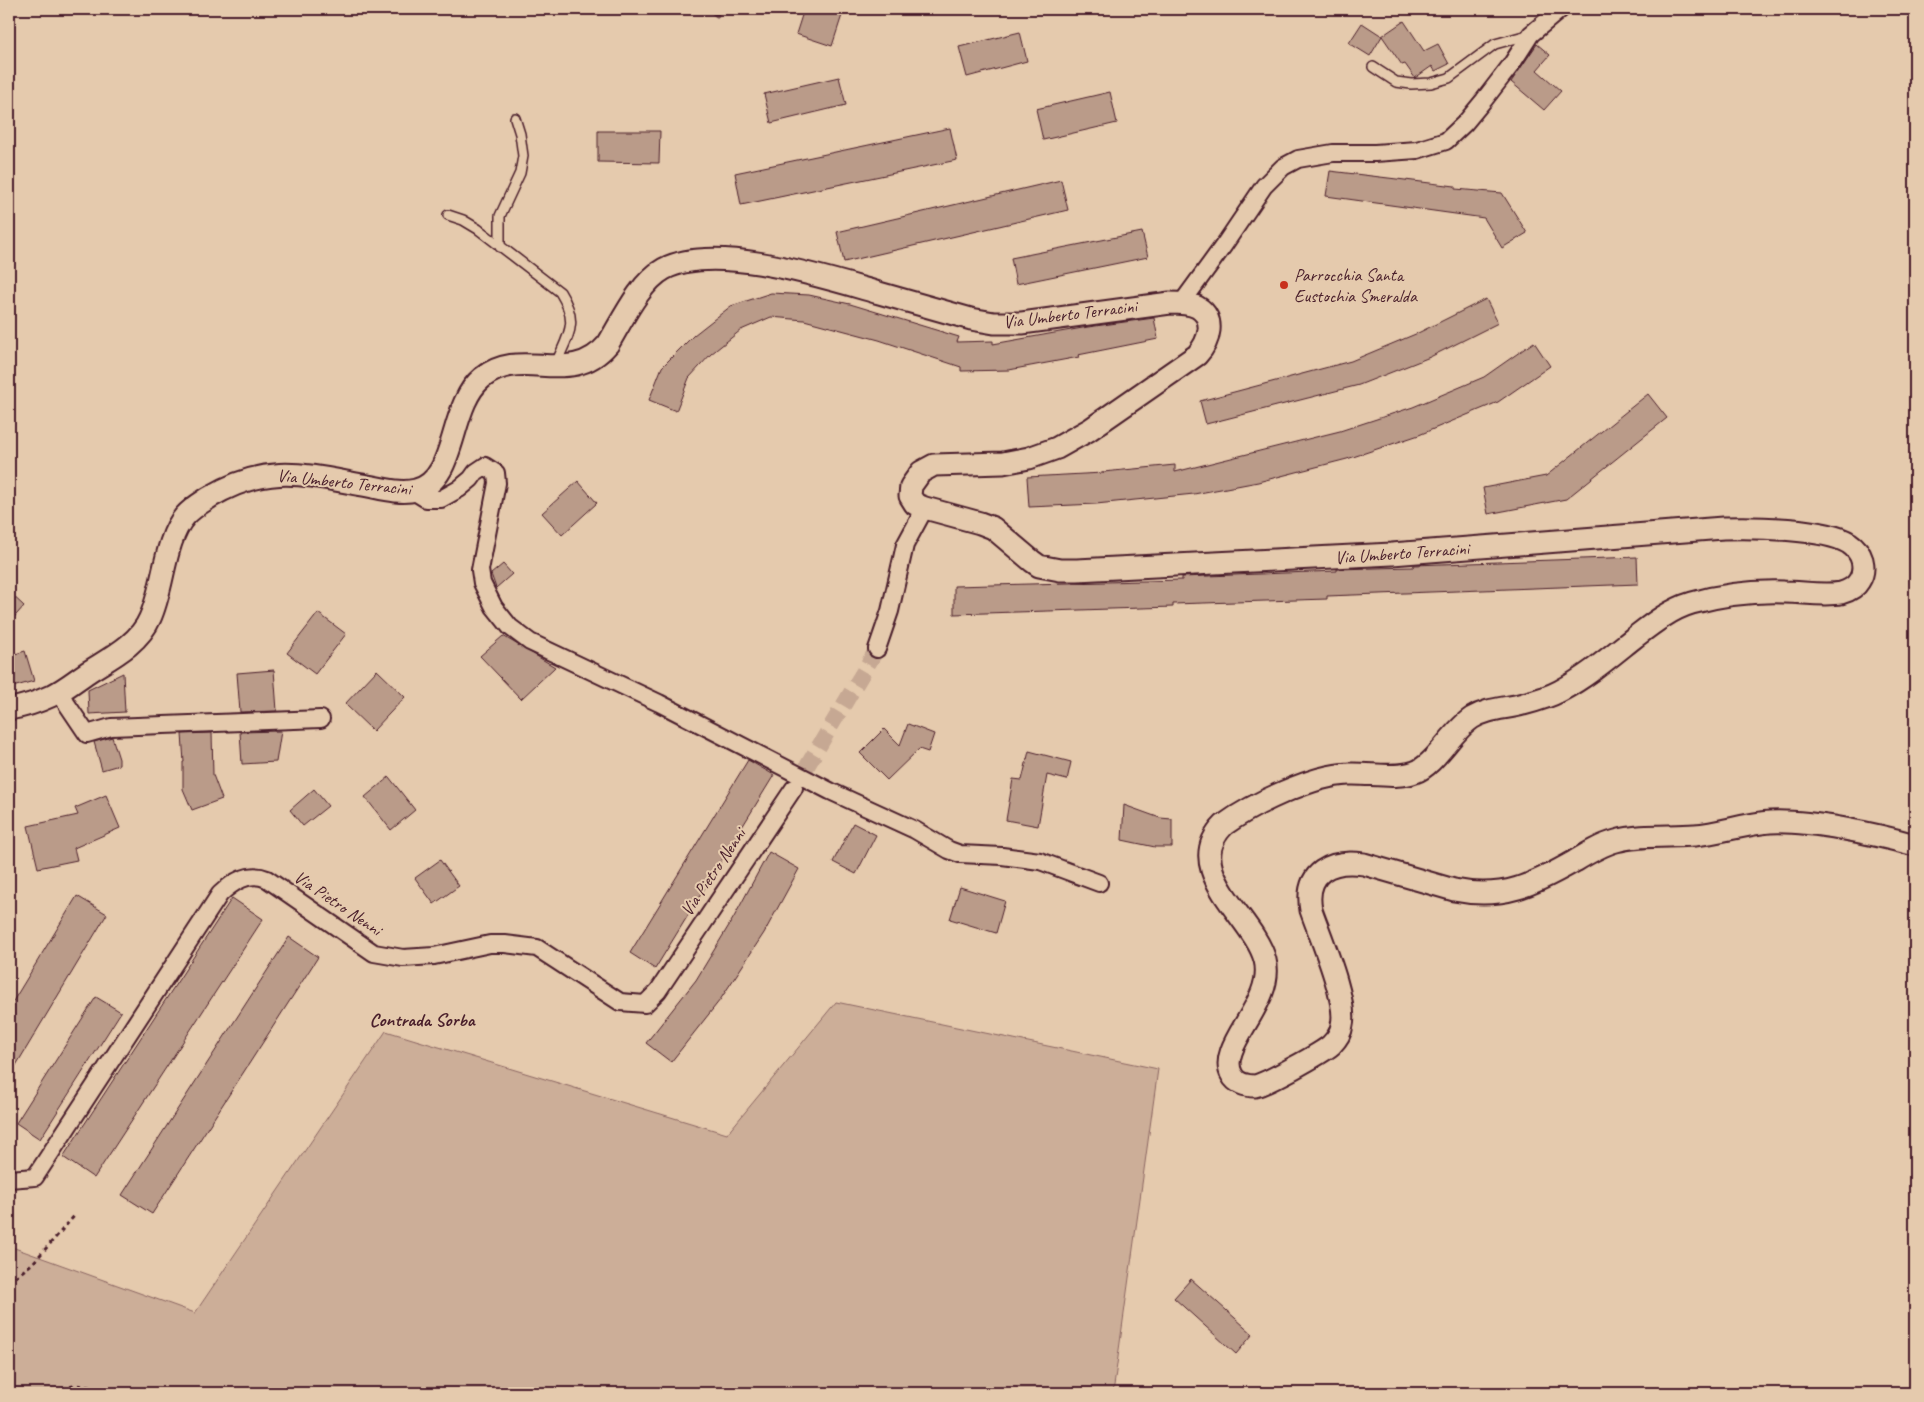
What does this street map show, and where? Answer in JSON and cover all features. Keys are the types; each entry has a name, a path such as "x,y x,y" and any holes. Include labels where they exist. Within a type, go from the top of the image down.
{"street":[{"path":"1181,304 1264,186 1283,167 1298,159 1333,154 1417,150 1446,141 1465,124 1511,65 1531,34 1561,9"},
{"name":"Via Umberto Terracini","path":"9,709 27,705 58,692 119,652 144,631 154,608 170,544 179,524 190,511 223,490 251,478 285,473 311,475 394,490 413,491 427,486 441,471 462,406 474,386 482,378 496,369 505,366 526,364 578,365 595,357 608,344 651,279 673,265 695,261 741,261 802,272 994,324 1022,323 1148,305 1181,304 1202,310 1208,319 1209,337 1197,355 1089,430 1057,448 1029,458 1010,462 941,464 925,469 909,490 912,500 925,508 987,525 1000,533 1039,566 1060,570 1339,558 1643,533 1741,528 1783,530 1819,534 1841,539 1852,545 1860,556 1863,563 1862,575 1856,586 1839,593 1759,593 1710,599 1689,604 1655,623 1594,670 1558,692 1523,704 1492,709 1477,715 1462,726 1431,761 1416,772 1402,775 1349,774 1319,778 1274,797 1218,830 1211,844 1211,869 1221,889 1259,945 1266,966 1261,998 1230,1055 1230,1069 1236,1080 1248,1085 1267,1082 1328,1048 1340,1033 1343,1020 1342,1002 1311,910 1309,897 1312,885 1320,873 1334,864 1351,862 1364,864 1466,893 1492,894 1516,890 1538,882 1592,851 1615,841 1642,837 1698,835 1752,824 1779,822 1825,827 1915,845"},
{"path":"413,491 426,499 441,499 460,489 480,469 486,466 496,473 497,483 480,570 482,582 494,607 510,627 530,642 659,703 830,791 915,830 949,850 960,854 1002,856 1040,861 1099,882"},
{"path":"877,649 890,611 905,545 925,508"},
{"path":"58,692 87,734 111,727 321,719"},
{"name":"Via Pietro Nenni","path":"9,1179 35,1177 220,894 233,882 261,876 267,879 374,953 403,958 434,956 490,944 511,944 537,948 620,1002 645,1004 658,991 794,788"}],"lane":[{"path":"1373,67 1396,82 1411,84 1431,83 1449,78 1495,44 1531,34"},
{"path":"500,247 500,216 520,173 522,156 520,134 515,118"},
{"path":"448,215 463,220 478,229 560,292 568,306 572,319 555,366"}],"path":[{"path":"9,1282 33,1263 76,1214"},
{"path":"47,1393 76,1385 125,1393"}],"shaded area":[{"path":"836,1002 1158,1069 1113,1393 9,1393 9,1246 195,1313 386,1031 727,1134"}],"building":[{"path":"804,9 844,9 832,46 796,34"},
{"path":"1404,21 1424,51 1438,44 1449,64 1435,71 1432,66 1415,78 1405,64 1402,65 1382,36"},
{"path":"1362,23 1382,36 1370,56 1349,43"},
{"path":"1020,32 1027,61 967,77 959,47"},
{"path":"1537,44 1550,55 1537,70 1561,91 1544,110 1511,82"},
{"path":"839,77 846,105 771,123 764,94"},
{"path":"1110,92 1117,123 1043,140 1036,109"},
{"path":"950,128 957,160 741,205 735,173"},
{"path":"598,131 660,131 659,163 598,162"},
{"path":"1330,171 1455,186 1455,189 1502,193 1527,233 1502,248 1484,218 1326,196"},
{"path":"1061,180 1068,210 844,262 837,232"},
{"path":"1142,232 1148,257 1016,284 1011,258"},
{"path":"771,293 809,295 850,304 959,337 957,342 993,341 993,344 1088,327 1154,318 1158,339 1078,355 1079,357 1009,370 961,371 961,367 879,340 804,320 771,317 741,330 711,354 689,378 676,411 649,400 662,367 694,335 731,306"},
{"path":"1486,299 1498,323 1430,357 1359,385 1206,424 1200,401 1351,361 1418,333"},
{"path":"1534,342 1550,366 1498,402 1419,435 1347,459 1258,482 1194,494 1096,504 1029,507 1027,477 1103,473 1175,465 1175,472 1340,431 1413,407 1484,377"},
{"path":"1648,394 1667,418 1566,499 1488,514 1483,488 1546,476"},
{"path":"578,481 597,503 562,535 542,513"},
{"path":"1637,557 1638,584 1327,596 1327,599 1173,604 1173,607 954,614 954,586 1182,580 1182,577 1337,571 1337,569 1413,567 1414,565"},
{"path":"503,564 512,574 496,588 491,574"},
{"path":"9,592 24,606 9,623"},
{"path":"318,613 346,634 315,674 287,653"},
{"path":"503,636 555,667 521,699 480,656"},
{"path":"25,651 34,681 9,688 9,656"},
{"path":"274,670 277,711 240,712 237,673"},
{"path":"377,670 405,697 373,731 345,704"},
{"path":"123,673 125,712 89,714 88,690"},
{"path":"908,724 934,734 928,752 919,749 887,780 860,753 884,729 900,745"},
{"path":"281,731 276,762 242,764 240,732"},
{"path":"212,733 213,775 222,799 192,810 183,789 182,734"},
{"path":"112,737 119,765 102,770 94,742"},
{"path":"1029,751 1071,762 1067,780 1047,775 1038,826 1006,820 1013,779 1022,780"},
{"path":"748,760 774,775 655,969 630,953"},
{"path":"389,777 415,810 391,830 365,797"},
{"path":"314,789 328,806 303,826 290,810"},
{"path":"106,795 120,828 74,848 77,860 38,868 28,826 78,815 75,808"},
{"path":"1124,805 1160,818 1172,819 1172,847 1155,847 1122,840"},
{"path":"853,823 876,835 856,874 833,862"},
{"path":"769,852 799,869 764,933 720,1000 671,1062 646,1043 696,980 734,917"},
{"path":"440,860 459,886 434,904 415,878"},
{"path":"960,887 1005,901 996,933 950,919"},
{"path":"77,896 107,914 9,1077 9,1008"},
{"path":"232,898 263,919 94,1178 63,1157"},
{"path":"289,937 318,957 152,1214 122,1195"},
{"path":"96,997 121,1012 40,1139 16,1123"},
{"path":"1191,1279 1253,1334 1236,1354 1174,1298"}],"waterway":[{"path":"710,9 717,15"}],"tunnel":[{"path":"794,788 877,649"}],"place":[{"name":"Parrocchia Santa Eustochia Smeralda","path":"1284,285"}],"district":[{"name":"Contrada Sorba","path":"422,1019"}]}
